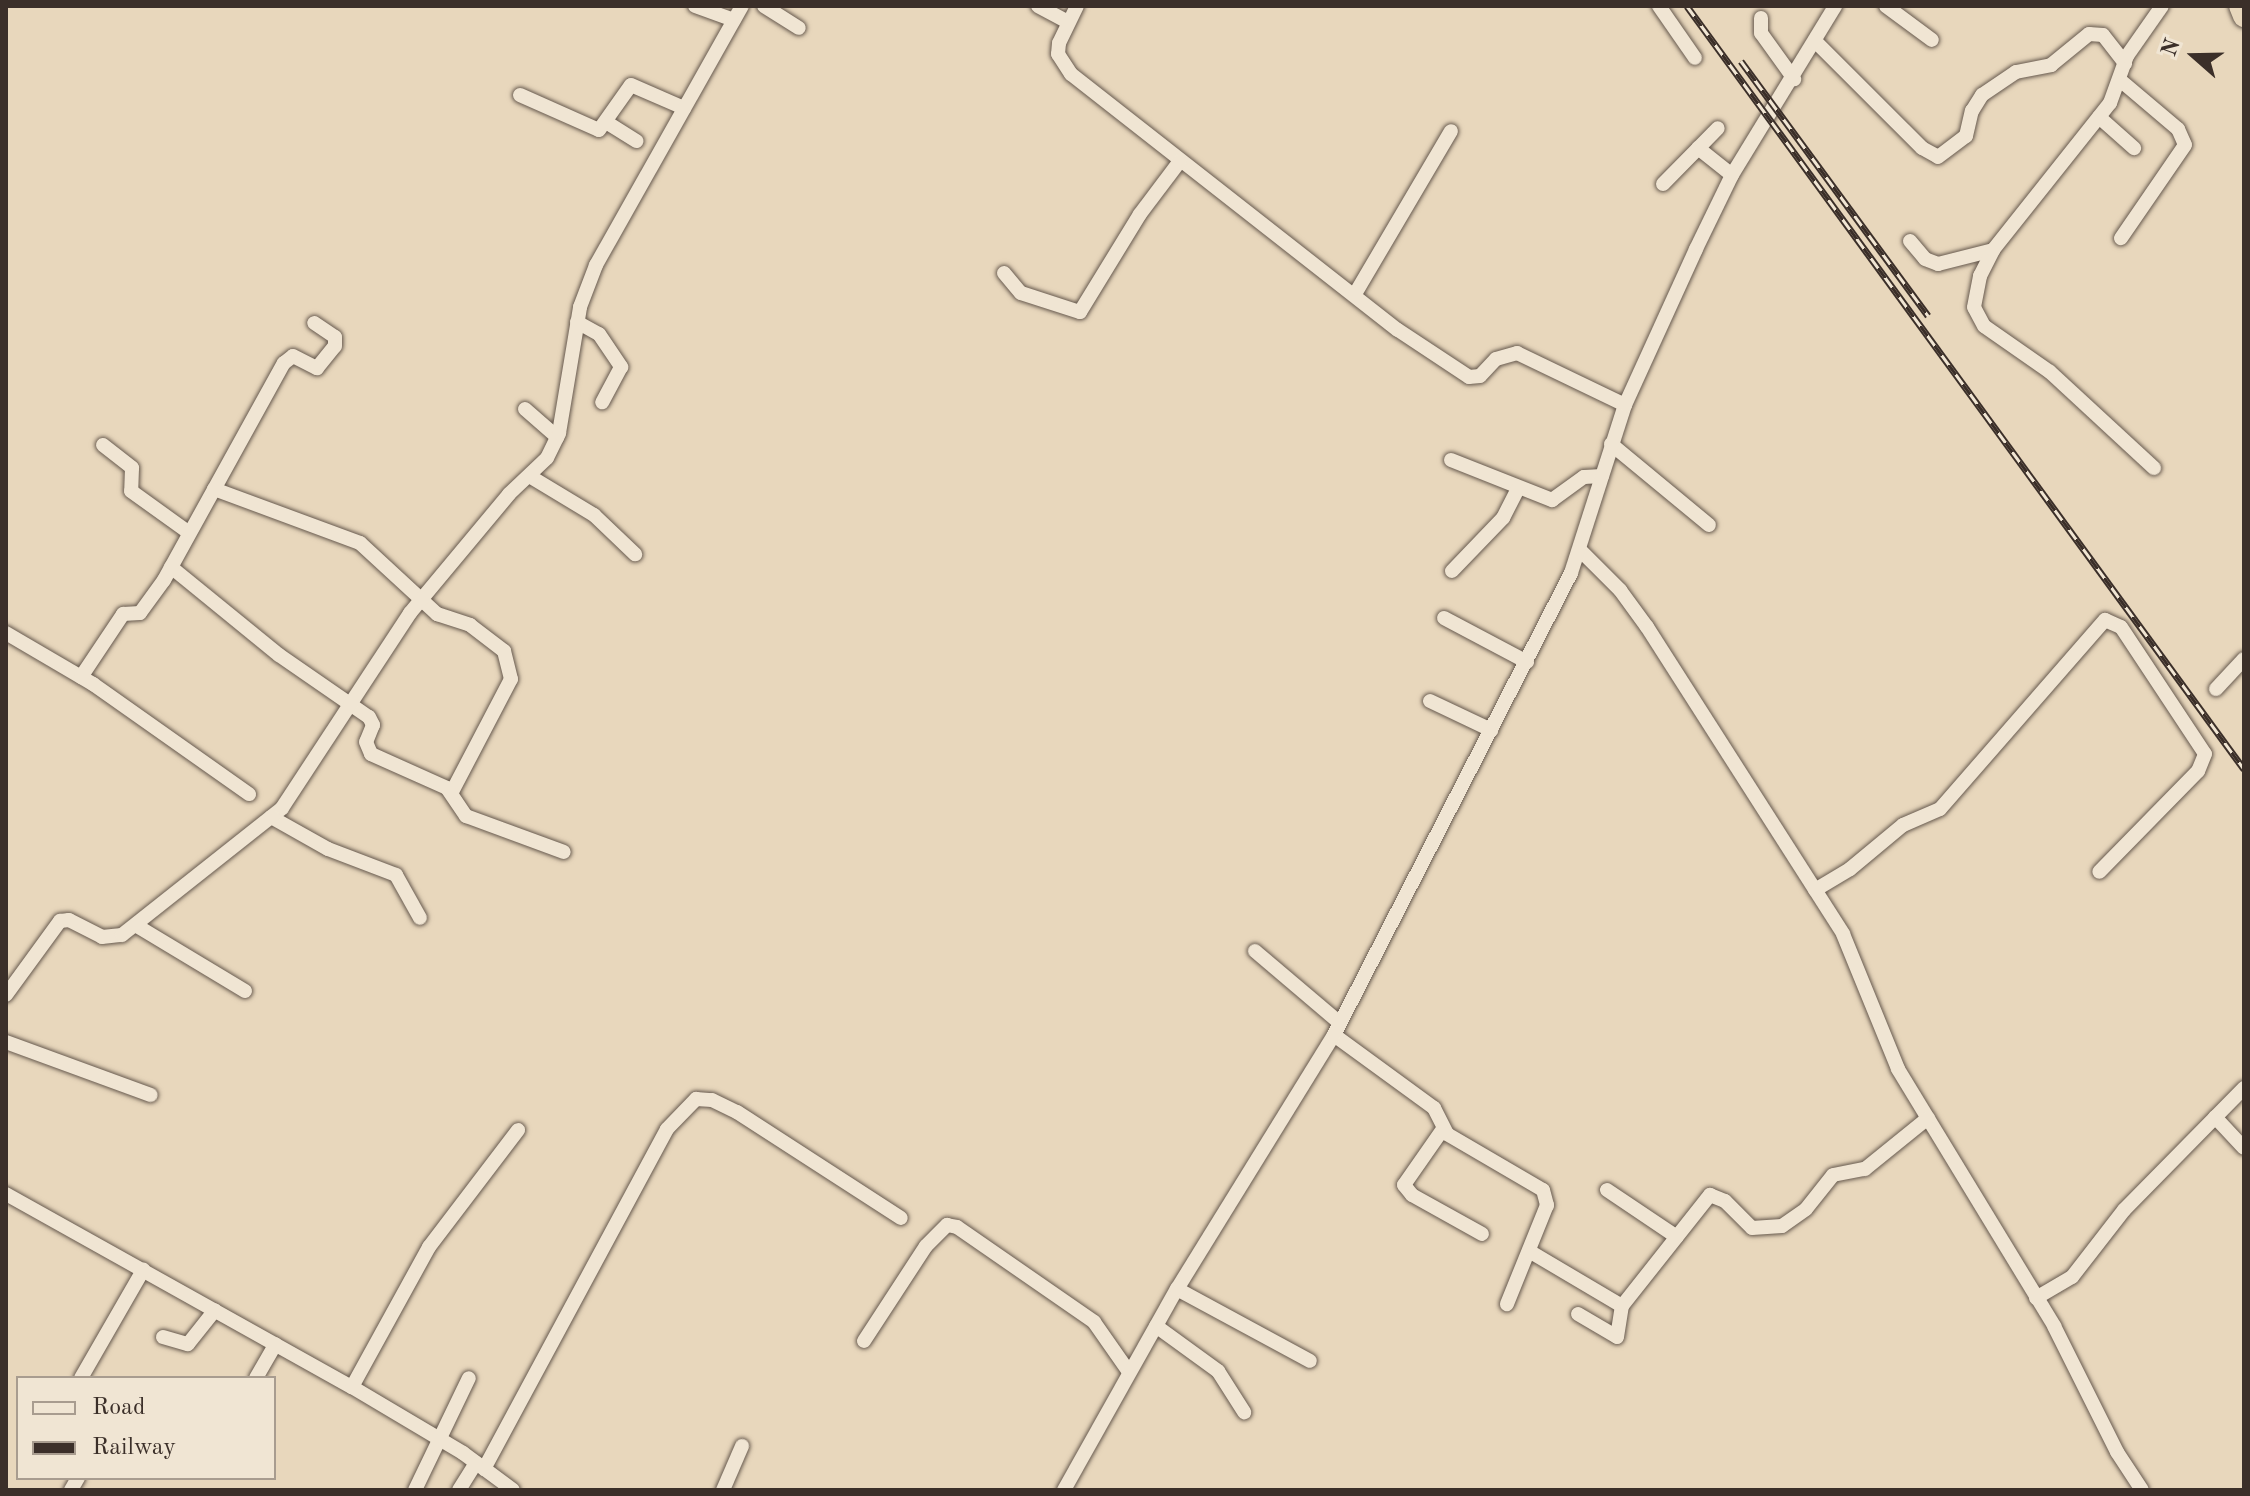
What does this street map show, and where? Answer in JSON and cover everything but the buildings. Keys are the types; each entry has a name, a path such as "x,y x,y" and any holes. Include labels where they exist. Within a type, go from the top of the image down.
{"highway":[{"path":"2240,6 2244,16"}],"street":[{"path":"695,6 734,20"},
{"path":"7,992 60,921 69,920 102,937 122,935 271,817 302,783 347,706 421,601 509,494 531,477 557,437 577,322 596,265 742,6"},
{"path":"764,6 799,28"},
{"path":"1038,6 1068,22"},
{"path":"1077,6 1059,43 1062,64 1180,161 1355,294 1469,377 1480,376 1496,359 1517,353 1625,405"},
{"path":"1659,6 1695,58"},
{"path":"1064,1490 1177,1289 1337,1029 1527,662 1580,550 1625,405 1732,175 1794,79 1835,6"},
{"path":"1886,6 1932,40"},
{"path":"2154,468 2050,372 1984,326 1974,307 1974,295 1993,250 2099,117 2120,80 2125,63 2162,6"},
{"path":"1761,18 1761,33 1794,79"},
{"path":"1816,42 1922,148 1938,157 1966,136 1972,111 1982,95 2016,72 2051,65 2089,34 2103,35 2125,63"},
{"path":"2120,80 2178,129 2185,145 2121,238"},
{"path":"520,95 594,129 606,122 631,85 684,108"},
{"path":"2099,117 2134,148"},
{"path":"606,122 637,141"},
{"path":"1663,184 1718,128"},
{"path":"1355,294 1451,131"},
{"path":"1698,148 1732,175"},
{"path":"1004,273 1021,293 1080,312 1140,214 1180,161"},
{"path":"1910,241 1925,259 1938,264 1993,250"},
{"path":"577,322 599,334 621,367 602,402"},
{"path":"81,677 123,614 140,613 171,567 284,363 293,356 317,368 335,346 335,337 314,323"},
{"path":"525,409 557,437"},
{"path":"1611,444 1709,525"},
{"path":"103,445 132,468 131,491 188,532"},
{"path":"1451,460 1552,500 1561,499 1584,477 1602,476"},
{"path":"531,477 594,515 635,554"},
{"path":"1452,571 1503,518 1518,488"},
{"path":"214,489 360,543 442,618 465,623 488,638 512,666 507,690 452,792 456,808 466,816 564,852"},
{"path":"1580,550 1620,590 1647,627 1815,890 1858,962 1898,1069 2036,1298 2142,1490"},
{"path":"171,567 347,706 372,721 366,742 371,754 452,792"},
{"path":"1444,618 1527,662"},
{"path":"1815,890 1903,825 1940,809 2105,620 2121,627 2205,754 2204,764 2099,872"},
{"path":"6,633 81,677 249,794"},
{"path":"2239,664 2244,682"},
{"path":"2216,689 2239,664"},
{"path":"1430,701 1491,730"},
{"path":"271,817 328,849 396,875 420,918"},
{"path":"137,926 245,991"},
{"path":"1255,951 1337,1029 1434,1108 1443,1129 1543,1190 1547,1205 1507,1304"},
{"path":"6,1042 151,1095"},
{"path":"2036,1298 2072,1277 2124,1210 2244,1088"},
{"path":"459,1490 480,1466 683,1107 696,1099 712,1100 901,1218"},
{"path":"2215,1117 2244,1148"},
{"path":"1578,1314 1617,1337 1622,1306 1710,1195 1725,1201 1752,1228 1782,1226 1806,1209 1833,1175 1865,1169 1928,1118"},
{"path":"1443,1129 1404,1185 1412,1195 1482,1234"},
{"path":"352,1387 429,1247 518,1130"},
{"path":"1607,1190 1677,1237"},
{"path":"6,1194 352,1387 480,1466 513,1490"},
{"path":"864,1341 926,1246 947,1225 957,1227 1094,1322 1129,1372"},
{"path":"1529,1251 1622,1306"},
{"path":"82,1376 143,1270"},
{"path":"1177,1289 1310,1361"},
{"path":"163,1337 188,1344 215,1310"},
{"path":"1156,1326 1218,1371 1244,1412"},
{"path":"257,1376 276,1344"},
{"path":"415,1490 436,1438 469,1378"},
{"path":"723,1490 742,1446"}],"railway":[{"path":"1687,6 2244,769"},
{"path":"1741,61 1928,316"}]}
